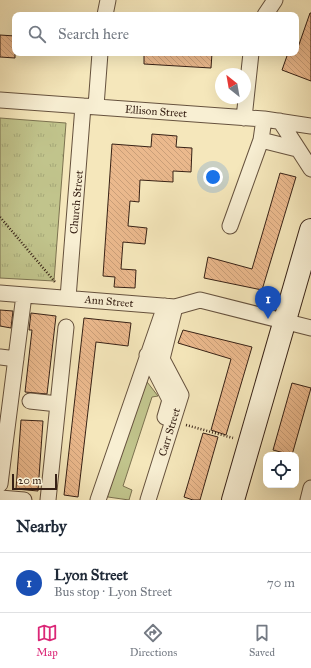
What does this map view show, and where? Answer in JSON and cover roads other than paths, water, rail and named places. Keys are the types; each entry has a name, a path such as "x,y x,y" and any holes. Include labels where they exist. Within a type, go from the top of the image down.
{"main road":[{"path":"233,500 311,230"}],"street":[{"path":"106,12 108,0"},
{"path":"267,12 276,0"},
{"name":"Church Street","path":"68,298 90,106 99,56"},
{"path":"244,118 251,56"},
{"name":"Ellison Street","path":"0,100 280,120 311,126"},
{"path":"230,226 261,140 264,119"},
{"path":"280,120 311,169"},
{"path":"261,140 297,148"},
{"name":"Ann Street","path":"0,293 170,306"},
{"path":"0,484 2,452 24,295"},
{"path":"98,500 147,355 170,306 200,300 285,320 311,328"},
{"name":"Carr Street","path":"148,500 180,395 162,360 170,306"},
{"path":"48,500 66,327"},
{"path":"140,500 170,400 147,355"},
{"path":"0,357 16,359"},
{"path":"30,400 58,404"},
{"path":"308,500 311,488"},
{"path":"0,498 24,500"}],"place":[{"name":"Lyon Street","path":"268,319"}]}
